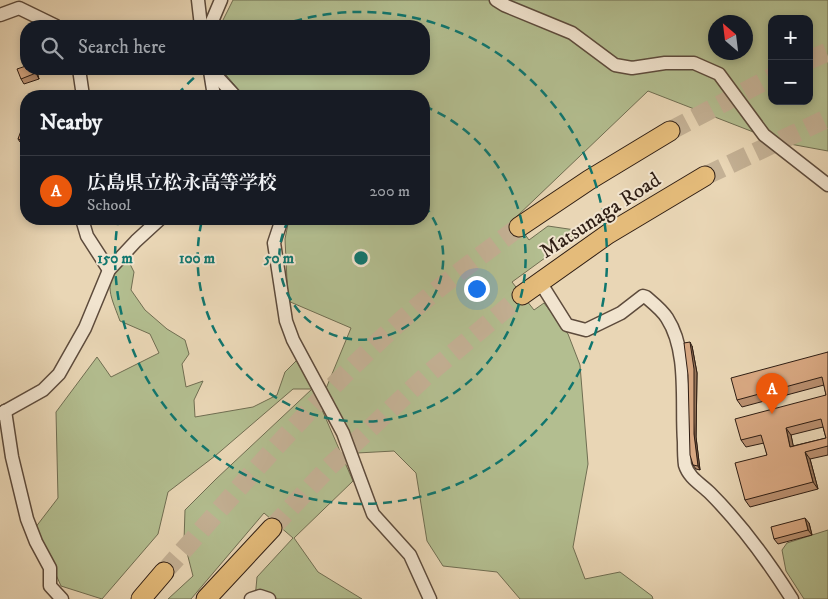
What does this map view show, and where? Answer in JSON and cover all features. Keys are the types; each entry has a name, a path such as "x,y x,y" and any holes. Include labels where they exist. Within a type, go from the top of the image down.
{"highway":[{"name":"Matsunaga Road","path":"519,227 589,180 670,131"},
{"name":"Matsunaga Road","path":"522,295 608,234 704,176"},
{"path":"206,599 272,528"},
{"path":"141,599 164,572"}],"street":[{"path":"198,0 201,20"},
{"path":"212,20 220,0"},
{"path":"496,0 572,33 615,65 632,68 665,63 694,63 719,74 764,135 828,184"},
{"path":"0,15 20,8 44,20"},
{"path":"79,75 82,90"},
{"path":"211,75 213,90"},
{"path":"215,75 229,90"},
{"path":"84,225 87,236 109,270"},
{"path":"62,599 50,586 50,568 36,542 27,519 3,412 43,390 59,374 86,328 109,270 136,240 153,225"},
{"path":"280,225 274,243 286,321 293,340 343,433 373,514 410,555 430,599"},
{"path":"540,282 567,324 586,330 621,313 643,296 646,296 667,317 677,342 683,372 685,466 692,478 729,512 773,569 792,599"},
{"path":"251,599 260,596 268,599"}],"green space":[{"path":"233,0 828,0 828,151 779,142 648,91 514,219 529,240 548,226 582,231 512,282 534,310 544,303 568,334 580,365 588,464 573,547 585,579 620,572 652,596 653,599 520,599 497,572 443,566 427,541 416,473 394,451 357,453 325,391 351,328 288,301 285,239 288,225 430,225 430,90 239,90 226,75 430,75 430,20 223,20"},
{"path":"127,258 134,272 131,290 145,310 167,329 185,340 189,354 182,364 186,387 203,381 194,400 195,417 253,407 277,395 285,372 297,360 313,389 353,481 294,538 318,572 362,599 255,599 257,577 293,538 264,513 191,599 168,599 193,576 184,541 185,510 312,389 293,389 215,456 168,492 158,534 102,599 61,586 35,528 58,498 56,412 97,357 111,377 159,353 150,334 120,321 113,302 110,288 111,281 114,274"},
{"path":"828,530 828,599 804,599 786,571 782,550 787,543"}],"building":[{"path":"20,68 20,75 31,75 21,79 17,69"},
{"path":"690,342 694,369 694,434 698,466 693,465 690,455 688,375 684,343"},
{"path":"828,352 828,446 805,452 813,482 745,500 735,463 767,455 761,435 741,440 735,419 826,395 822,377 737,400 731,378","holes":["821,419 826,438 790,447 786,428"]},
{"path":"805,518 808,530 774,539 771,527"}],"tunnel":[{"path":"813,58 828,52"},
{"path":"670,131 768,79"},
{"path":"705,176 828,118"},
{"path":"164,572 284,438 379,341 438,289 519,227"},
{"path":"272,528 329,467 427,375 522,295"}],"place":[{"name":"広島県立松永高等学校","path":"772,414"}]}
